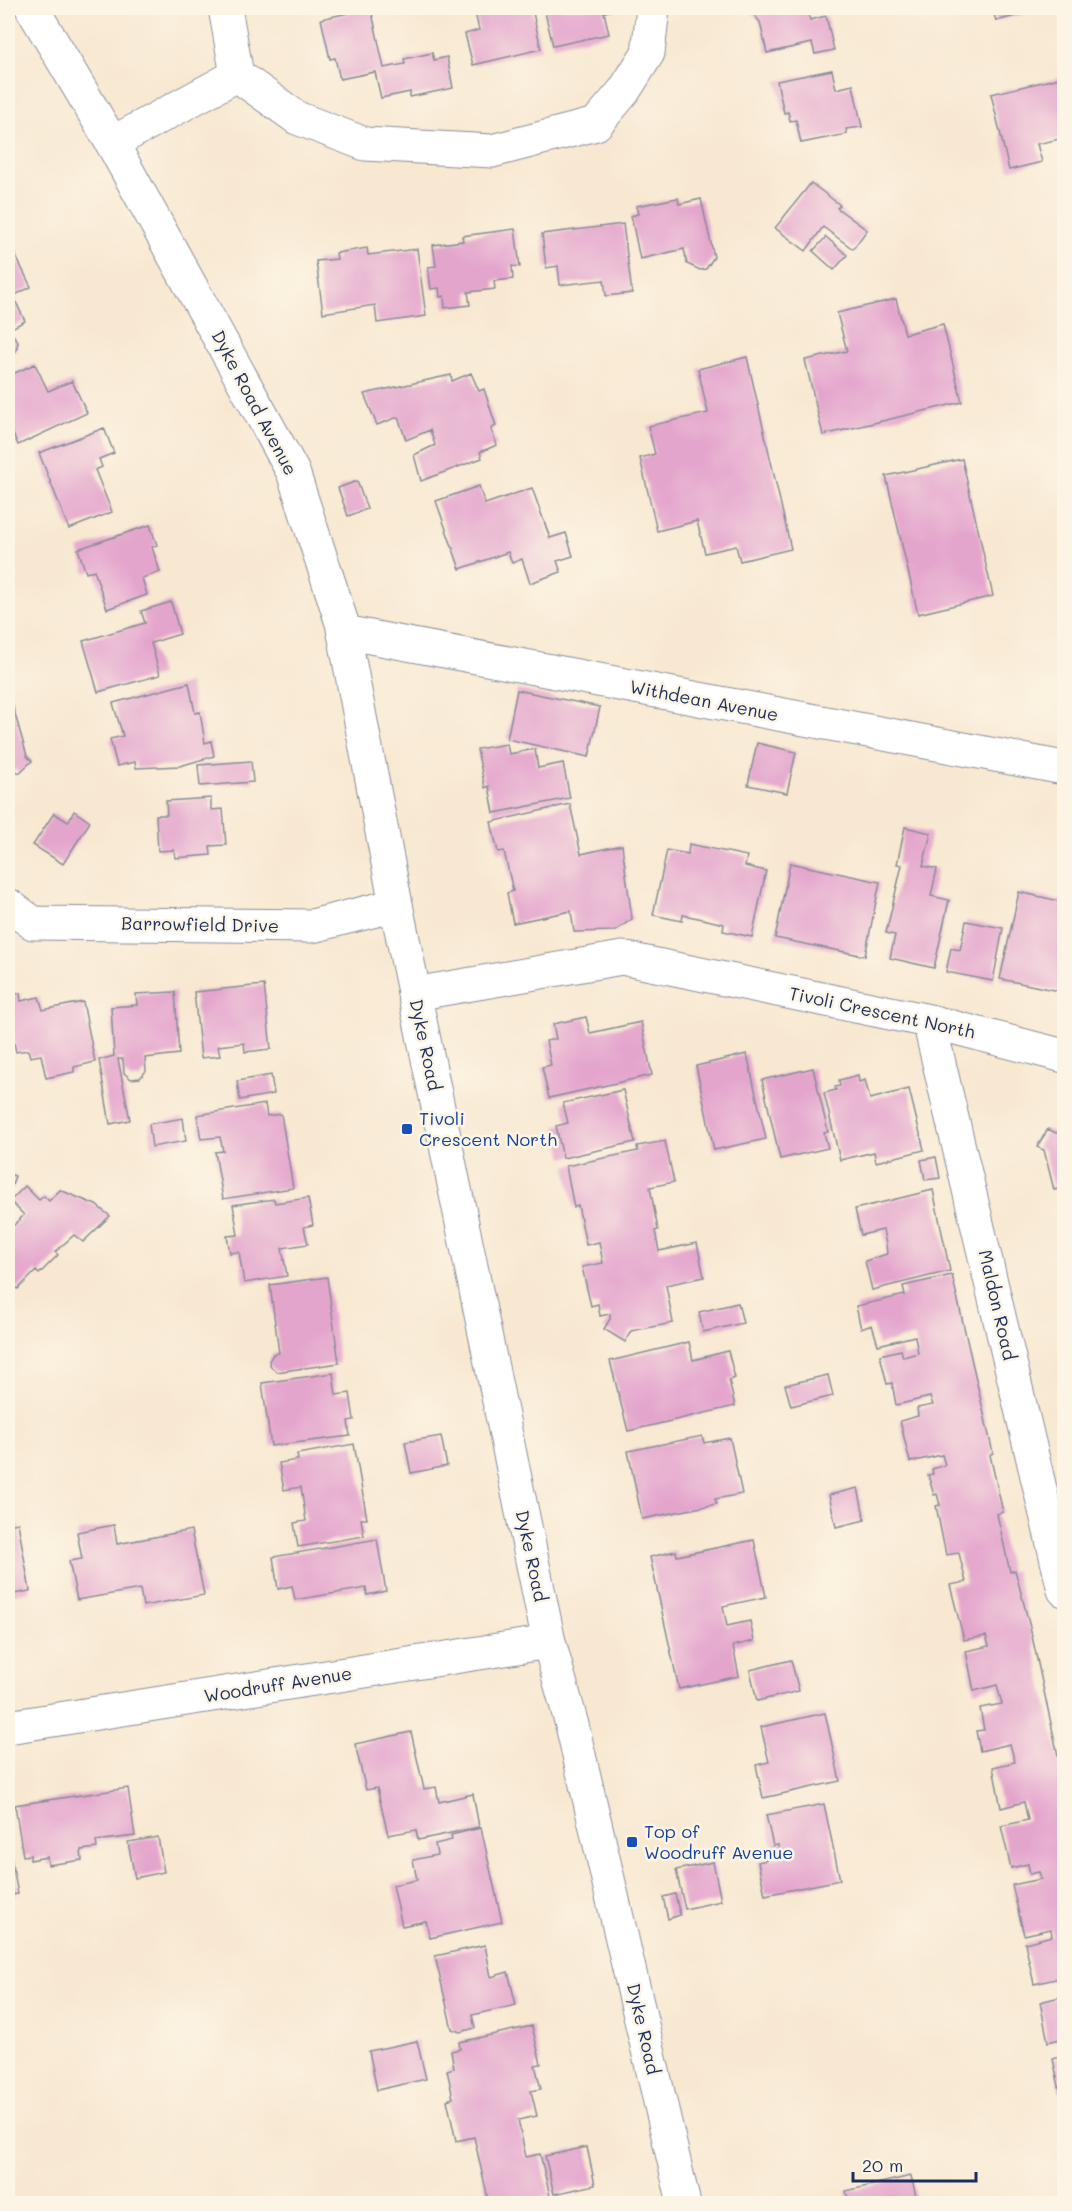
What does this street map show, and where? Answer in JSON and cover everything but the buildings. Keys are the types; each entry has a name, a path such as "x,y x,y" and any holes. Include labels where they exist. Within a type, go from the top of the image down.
{"street":[{"name":"Dyke Road Avenue","path":"32,8 112,143 293,472 344,632 396,905"},
{"path":"225,8 237,75 297,118 365,144 492,151 596,124 624,91 648,53 653,8"},
{"path":"112,143 237,75"},
{"name":"Withdean Avenue","path":"344,632 1065,768"},
{"name":"Barrowfield Drive","path":"8,905 33,923 312,926 396,905"},
{"name":"Dyke Road","path":"396,905 549,1642 574,1736 684,2204"},
{"name":"Tivoli Crescent North","path":"414,994 622,958 929,1021 1065,1056"},
{"name":"Maldon Road","path":"929,1021 1065,1590"},
{"name":"Woodruff Avenue","path":"8,1727 549,1642"}],"place":[{"name":"Tivoli Crescent North","path":"407,1129"},
{"name":"Top of Woodruff Avenue","path":"632,1842"}]}
